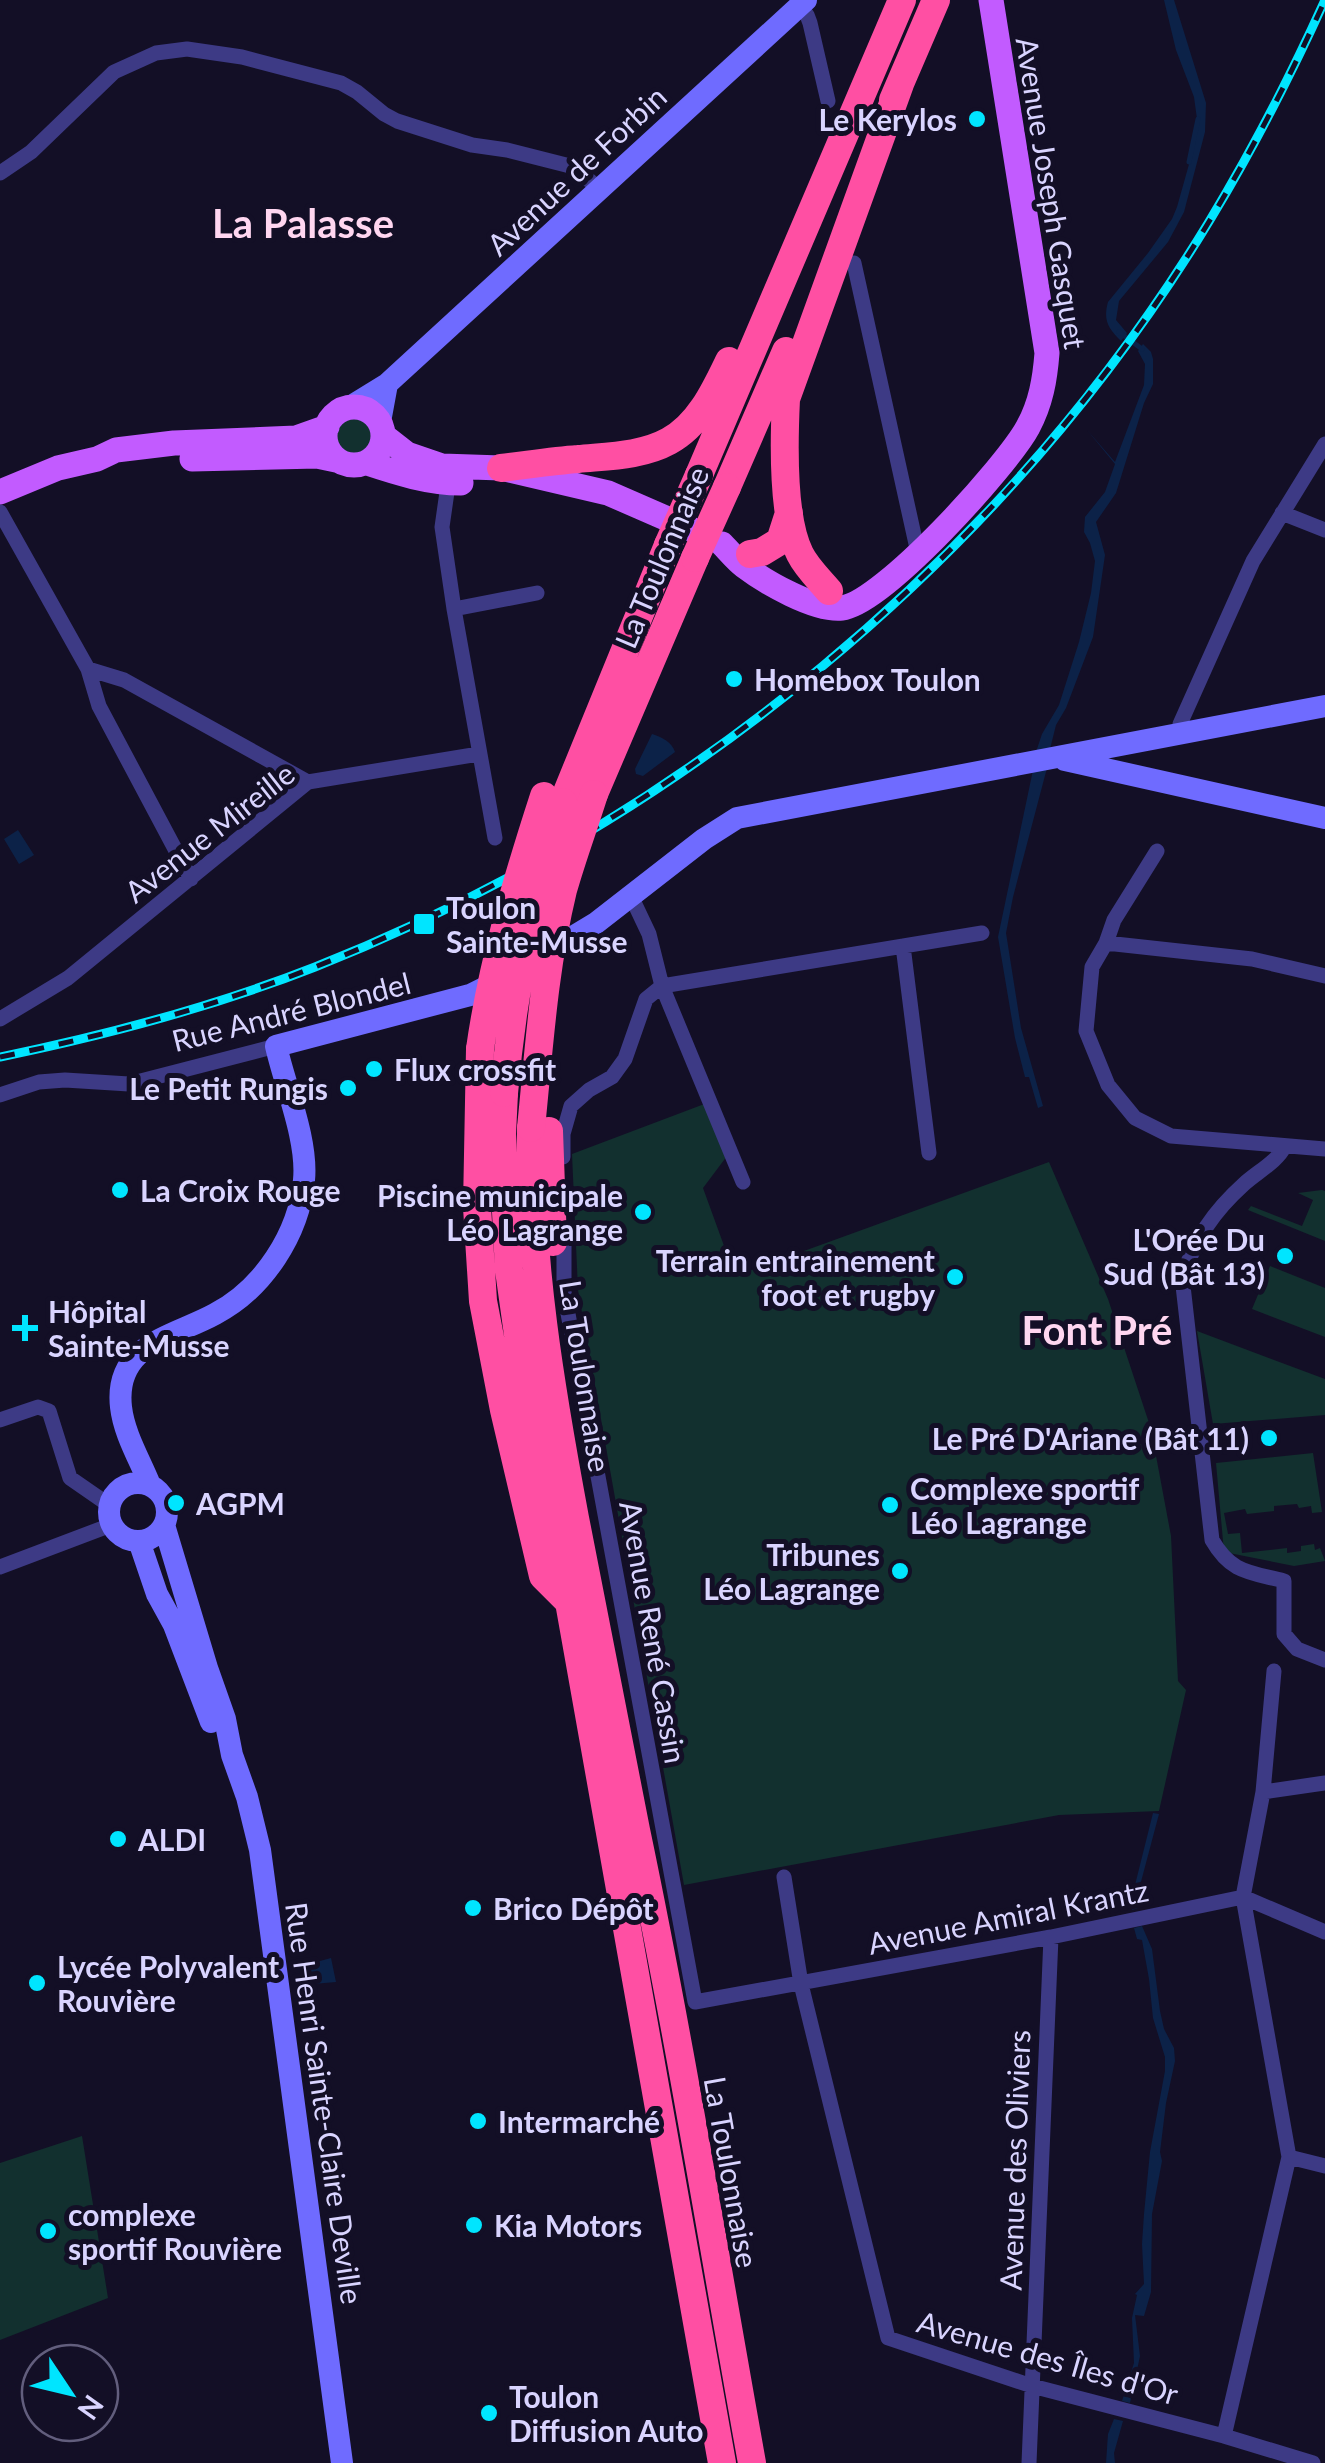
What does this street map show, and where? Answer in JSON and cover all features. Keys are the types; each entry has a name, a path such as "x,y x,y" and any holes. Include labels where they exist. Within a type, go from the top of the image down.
{"highway":[{"name":"La Toulonnaise","path":"722,2463 569,1602 518,1348 509,1270 502,1134 504,1093 517,980 554,800 649,590 902,0"},
{"name":"La Toulonnaise","path":"752,2463 544,1332 530,1173 540,1130 542,1012 563,890 594,794 936,0"},
{"path":"829,591 800,554 789,513 786,399 900,84"},
{"path":"501,468 638,452 672,440 687,428 715,390 832,165"},
{"path":"750,554 780,541 789,513"},
{"path":"554,800 506,926 484,1019 476,1144 477,1207 483,1301 542,1576 569,1602"}],"main road":[{"name":"Avenue Joseph Gasquet","path":"722,544 743,565 796,596 828,607 842,608 862,602 918,553 998,470 1028,426 1045,380 1047,353 991,0"},
{"name":"Avenue de Forbin","path":"348,408 387,384 803,3"},
{"path":"0,492 116,450 138,453 253,448 317,456 351,466 367,463 380,451 387,384"},
{"path":"336,460 326,445 326,427 331,418 348,408 366,410 382,429"},
{"path":"253,448 326,427"},
{"name":"Avenue Joseph Gasquet","path":"382,429 407,454 475,484 546,478"},
{"name":"Avenue Joseph Gasquet","path":"367,463 399,473 445,474 501,468 608,493 829,591 852,594 891,579"},
{"name":"Rue André Blondel","path":"276,1046 443,1003 492,986 596,922 737,818 1325,706"},
{"path":"1056,758 1325,818"},
{"path":"139,1485 134,1450 120,1404 130,1364 143,1348 216,1314 240,1298 273,1262 297,1212 304,1161 276,1046"},
{"path":"139,1485 164,1498 167,1516 158,1534 139,1541 120,1535 110,1515 116,1493 139,1485"},
{"name":"Rue Henri Sainte-Claire Deville","path":"164,1526 260,1850 342,2463"},
{"name":"Rue Henri Sainte-Claire Deville","path":"139,1541 208,1716 232,1755"}],"street":[{"path":"803,3 828,101"},
{"path":"0,173 30,152 114,72 135,61 176,49 242,58 341,83 393,119 480,146 574,166 598,188"},
{"path":"854,263 918,553"},
{"path":"1181,733 1180,724 1253,561 1325,444"},
{"path":"445,474 442,527 495,838"},
{"path":"0,512 88,669 100,706 191,878"},
{"path":"1282,513 1325,530"},
{"path":"454,608 537,594"},
{"path":"88,669 124,680 308,782"},
{"path":"1106,770 1100,762 1112,745"},
{"name":"Avenue Mireille","path":"0,1019 68,978 308,782 479,754"},
{"path":"1157,851 1114,920 1092,967 1086,1031 1108,1086 1135,1118 1170,1136 1325,1149"},
{"path":"631,896 649,934 662,986 743,1182"},
{"path":"662,986 982,933"},
{"path":"1106,943 1252,959 1325,976"},
{"path":"903,946 930,1153"},
{"name":"Avenue René Cassin","path":"662,986 646,1000 625,1059 612,1077 571,1106 563,1134 564,1292 694,2002"},
{"name":"Rue André Blondel","path":"0,1095 39,1082 129,1084 276,1046"},
{"path":"1284,1146 1281,1154 1242,1185 1214,1215 1196,1241 1182,1277 1212,1540 1224,1560 1249,1572 1284,1581 1284,1634 1297,1648 1325,1660"},
{"path":"0,1420 38,1407 50,1411 70,1478 110,1515 0,1567"},
{"path":"1224,2436 1289,2158 1243,1897 1264,1792 1274,1671"},
{"path":"1264,1792 1325,1782"},
{"path":"784,1877 801,1984"},
{"path":"1243,1897 1325,1932"},
{"name":"Avenue Amiral Krantz","path":"694,2002 1051,1938 1243,1897"},
{"name":"Avenue des Oliviers","path":"1029,2463 1051,1938"},
{"name":"Avenue des Îles d'Or","path":"801,1984 888,2338 1032,2386 1313,2463"},
{"path":"1289,2158 1325,2166"}],"green space":[{"path":"366,409 374,415 383,443 364,463 342,463 327,448 330,422 341,411"},
{"name":"Complexe sportif Léo Lagrange","path":"707,1103 727,1156 703,1188 735,1276 1049,1162 1108,1299 1151,1429 1171,1536 1178,1681 1186,1690 1159,1811 1059,1815 684,1885 578,1290 572,1154"},
{"path":"1322,1190 1325,1241 1248,1210 1251,1206 1302,1226 1313,1200 1298,1193"},
{"path":"1270,1266 1325,1288 1325,1337 1252,1309"},
{"path":"1197,1331 1325,1379 1325,1415 1213,1424"},
{"path":"1313,1453 1322,1512 1312,1513 1311,1506 1299,1508 1297,1504 1274,1506 1274,1511 1247,1514 1245,1509 1224,1513 1228,1534 1240,1533 1242,1553 1287,1548 1287,1553 1314,1544 1325,1561 1294,1566 1224,1552 1216,1463"},
{"name":"complexe sportif Rouvière","path":"82,2136 108,2298 0,2340 0,2163"}],"water":[{"path":"1164,0 1174,0 1206,103 1205,132 1184,212 1168,242 1119,301 1116,320 1127,333 1121,341 1108,323 1108,302 1172,219 1193,150 1197,119"},
{"path":"1143,344 1153,359 1153,384 1116,493 1096,522 1105,555 1093,637 1056,725 1050,749 1036,752 1059,705 1091,593 1095,561 1084,532 1085,517 1105,492 1115,464 1087,430 1115,462 1144,385 1145,364 1138,351"},
{"path":"652,734 666,740 675,752 643,776 636,774 635,769"},
{"path":"1047,768 1006,933 1021,1028 1043,1106 1038,1108 1015,1038 998,937 1033,770"},
{"path":"18,830 34,855 19,864 4,839"},
{"path":"1153,1813 1159,1814 1138,1893 1138,1908 1132,1910 1134,1889"},
{"path":"1142,1926 1152,1949 1160,2011 1175,2061 1152,2214 1151,2292 1144,2316 1135,2315 1140,2356 1130,2403 1122,2401 1134,2363 1132,2318 1135,2294 1144,2284 1142,2244 1150,2152 1165,2071 1142,1940 1137,1939 1134,1928"},
{"path":"331,1958 336,1982 313,1984 309,1964"},
{"path":"1114,2419 1123,2421 1115,2463 1106,2463 1108,2434"}],"waterway":[{"path":"1189,162 1198,119"},
{"path":"1119,332 1142,349"}],"railway":[{"path":"0,1057 120,1029 238,995 315,967 450,907 580,837 705,756 823,666 933,567 1035,459 1128,343 1226,193 1271,112 1325,0"}],"place":[{"name":"Le Kerylos","path":"977,119"},
{"name":"Homebox Toulon","path":"734,679"},
{"name":"Toulon Sainte-Musse","path":"424,924"},
{"name":"Flux crossfit","path":"374,1069"},
{"name":"Le Petit Rungis","path":"348,1088"},
{"name":"La Croix Rouge","path":"120,1190"},
{"name":"Piscine municipale Léo Lagrange","path":"643,1212"},
{"name":"L'Orée Du Sud (Bât 13)","path":"1285,1256"},
{"name":"Terrain entrainement foot et rugby","path":"955,1277"},
{"name":"Hôpital Sainte-Musse","path":"25,1328"},
{"name":"Le Pré D'Ariane (Bât 11)","path":"1269,1438"},
{"name":"AGPM","path":"176,1503"},
{"name":"Complexe sportif Léo Lagrange","path":"890,1505"},
{"name":"Tribunes Léo Lagrange","path":"900,1571"},
{"name":"ALDI","path":"118,1839"},
{"name":"Brico Dépôt","path":"473,1908"},
{"name":"Lycée Polyvalent Rouvière","path":"37,1983"},
{"name":"Intermarché","path":"478,2121"},
{"name":"Kia Motors","path":"474,2225"},
{"name":"complexe sportif Rouvière","path":"48,2231"},
{"name":"Toulon Diffusion Auto","path":"489,2413"}],"district":[{"name":"La Palasse","path":"303,223"},
{"name":"Font Pré","path":"1097,1330"}]}
